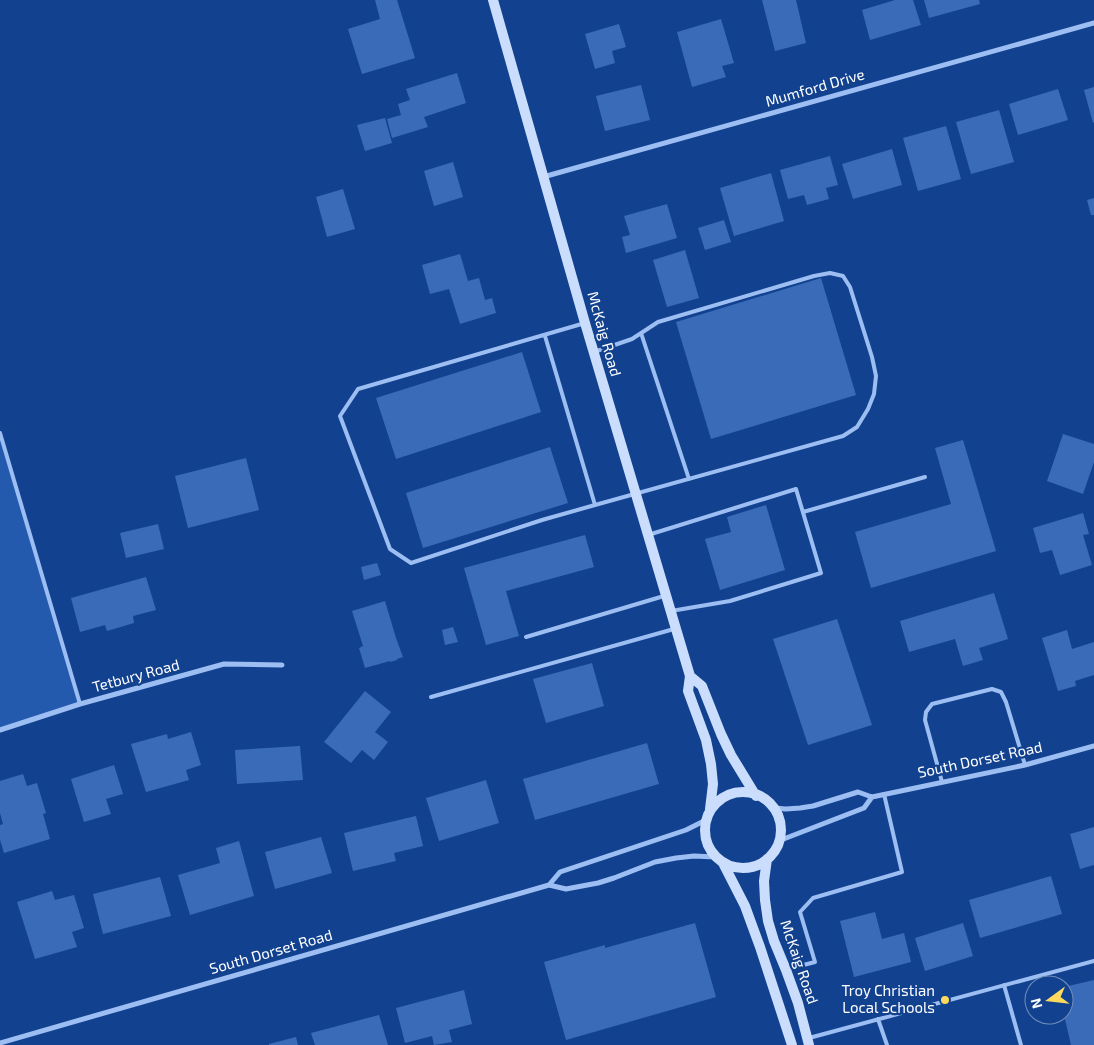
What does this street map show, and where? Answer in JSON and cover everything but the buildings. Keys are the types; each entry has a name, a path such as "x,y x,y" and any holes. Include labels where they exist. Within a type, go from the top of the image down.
{"street":[{"name":"McKaig Road","path":"493,0 542,177 690,676 688,690 706,740 711,764 714,784 710,809"},
{"name":"Mumford Drive","path":"542,177 1094,23"},
{"name":"Tetbury Road","path":"0,730 80,704 224,664 282,665"},
{"name":"McKaig Road","path":"690,676 702,686 724,741 756,796"},
{"name":"South Dorset Road","path":"774,808 813,806 858,792 872,797 1024,764 1094,746"},
{"path":"724,865 734,868 746,868 757,865 775,852 781,840 780,820 774,808 767,801 744,793 731,794 720,799 710,809 704,830 709,848 724,865 745,906 792,1045"},
{"name":"South Dorset Road","path":"781,840 864,808 872,797"},
{"name":"South Dorset Road","path":"549,885 560,872 686,830 706,820"},
{"name":"South Dorset Road","path":"0,1043 549,885 566,889 614,878 655,862 694,856 715,857"},
{"name":"McKaig Road","path":"767,859 764,881 768,921 798,1003 808,1041"}],"lane":[{"path":"585,323 358,389 340,416 390,549 411,563 542,520 843,436 856,427 874,394 876,376 872,357 850,287 843,276 830,273 658,322 632,339 593,352"},
{"path":"641,333 689,479"},
{"path":"544,336 595,505"},
{"path":"0,433 80,704"},
{"path":"803,512 925,477"},
{"path":"648,535 796,489 803,512 821,573 730,601 671,611"},
{"path":"526,637 667,596"},
{"path":"431,697 677,629"},
{"path":"942,782 925,720 926,712 932,704 992,689 1001,692 1006,702 1024,764"},
{"path":"786,970 815,962 800,912 813,898 902,872 884,794"},
{"path":"808,1041 878,1019 1094,961"},
{"path":"1004,985 1020,1045"},
{"path":"878,1019 887,1045"}],"shaded area":[{"path":"0,438 80,704 0,730"}],"place":[{"name":"Troy Christian Local Schools","path":"945,1000"}]}
